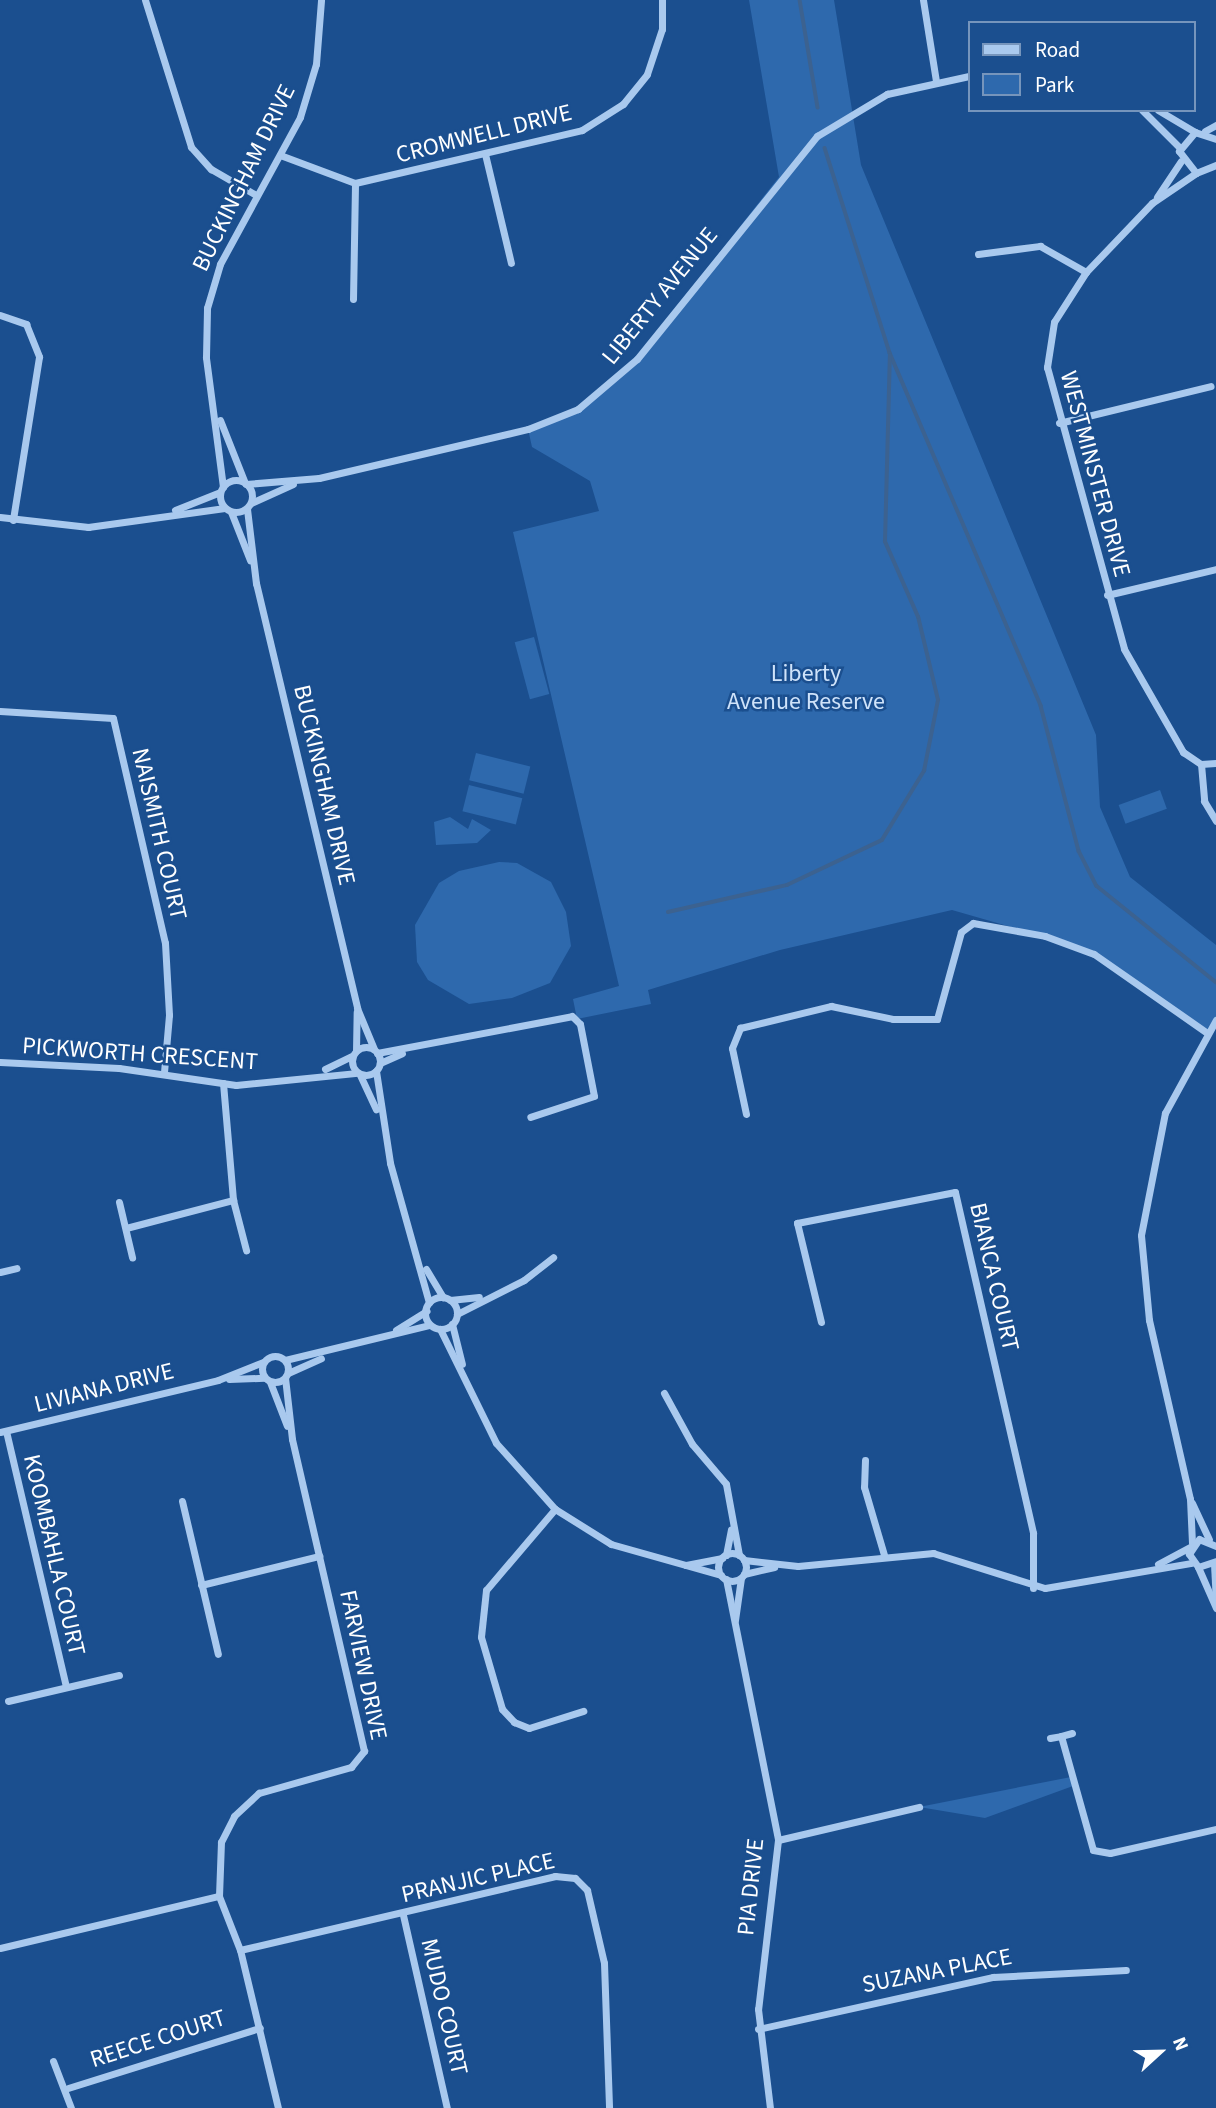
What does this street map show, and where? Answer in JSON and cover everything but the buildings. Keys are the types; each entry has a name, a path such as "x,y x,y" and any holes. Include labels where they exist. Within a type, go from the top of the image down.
{"street":[{"path":"145,0 191,148 211,169 256,195"},
{"name":"BUCKINGHAM DRIVE","path":"254,571 222,489 217,413 206,357 207,308 220,264 256,195 281,155 310,89 321,0"},
{"name":"CROMWELL DRIVE","path":"355,183 582,130 623,104 652,62 662,0"},
{"path":"923,0 936,81"},
{"name":"LIBERTY AVENUE","path":"222,489 246,484 296,482 528,429 592,400 652,342 804,147 871,101 936,81 968,76"},
{"path":"1144,112 1179,147 1181,160 1196,173 1206,173 1216,179"},
{"path":"1161,112 1195,132 1205,131 1216,125"},
{"path":"1205,131 1216,139"},
{"path":"1179,147 1195,132"},
{"path":"485,154 510,263"},
{"path":"281,155 355,183 353,299"},
{"name":"WESTMINSTER DRIVE","path":"1181,160 1152,203 1086,272 1059,311 1048,343 1059,423 1107,595 1125,649 1183,752 1201,764"},
{"path":"1206,173 1216,165"},
{"name":"WESTMINSTER DRIVE","path":"1152,203 1196,173"},
{"path":"978,254 1040,246 1086,272"},
{"path":"0,315 26,324 39,357 13,520"},
{"path":"1059,423 1211,386"},
{"name":"BUCKINGHAM DRIVE","path":"217,413 246,484 254,571 357,1007 380,1063"},
{"name":"LIBERTY AVENUE","path":"228,510 249,506 296,482"},
{"path":"165,514 222,489"},
{"path":"0,517 88,527 165,514 228,510"},
{"path":"1107,595 1216,569"},
{"name":"NAISMITH COURT","path":"0,711 113,718 165,943 169,1015 164,1072"},
{"path":"1216,762 1201,764 1204,801 1216,821"},
{"path":"746,1114 732,1048 740,1028 831,1006 893,1019 937,1019 961,932 973,923 1045,936 1094,954 1206,1032"},
{"name":"BUCKINGHAM DRIVE","path":"357,1007 354,1054 358,1074 381,1119"},
{"path":"430,1325 424,1266 381,1119 376,1072 380,1063 406,1051 572,1016 580,1024 594,1096 530,1117"},
{"path":"1216,1020 1206,1032 1154,1147 1141,1235 1149,1320 1190,1499 1191,1545 1195,1565 1216,1608"},
{"name":"PICKWORTH CRESCENT","path":"0,1062 164,1072 223,1083 264,1084 318,1072 354,1054 406,1051"},
{"name":"PICKWORTH CRESCENT","path":"318,1072 376,1072"},
{"path":"223,1083 233,1200 246,1250"},
{"name":"BIANCA COURT","path":"821,1322 797,1223 955,1192 1033,1533 1033,1588"},
{"path":"126,1228 233,1200"},
{"path":"119,1202 132,1257"},
{"path":"440,1329 452,1324 457,1314 486,1296 524,1280 552,1257"},
{"path":"424,1266 457,1314"},
{"path":"0,1272 17,1268"},
{"path":"386,1335 427,1307 447,1299 486,1296"},
{"path":"452,1324 465,1375"},
{"path":"286,1376 328,1354 386,1335 430,1325 440,1329 465,1375 496,1443 555,1509 611,1544 723,1577 743,1576 781,1565 884,1555 948,1556 1033,1588 1154,1566 1215,1562 1216,1600"},
{"path":"285,1360 328,1354"},
{"name":"LIVIANA DRIVE","path":"3,1432 218,1380 263,1362 273,1355 285,1360"},
{"name":"FARVIEW DRIVE","path":"219,1896 221,1842 245,1803 270,1787 351,1767 363,1755 292,1440 285,1360"},
{"name":"FARVIEW DRIVE","path":"263,1362 267,1380 292,1440"},
{"name":"LIVIANA DRIVE","path":"218,1380 267,1380 286,1376"},
{"name":"PIA DRIVE","path":"664,1393 692,1444 726,1484 743,1576 734,1632"},
{"name":"KOOMBAHLA COURT","path":"3,1432 66,1687"},
{"path":"865,1460 864,1487 884,1555"},
{"path":"1190,1499 1209,1539 1216,1546"},
{"path":"182,1501 218,1654"},
{"path":"555,1509 486,1590 481,1637 502,1709 514,1722 529,1727 583,1711"},
{"name":"PIA DRIVE","path":"732,1524 724,1557 723,1577 778,1840 758,2029 769,2108"},
{"path":"1154,1566 1191,1545 1209,1539"},
{"path":"201,1584 319,1556"},
{"path":"681,1565 724,1557 781,1565"},
{"name":"KOOMBAHLA COURT","path":"8,1701 119,1675"},
{"path":"1050,1738 1073,1733"},
{"path":"1061,1736 1093,1850 1110,1853 1216,1829"},
{"path":"778,1840 919,1807"},
{"name":"PRANJIC PLACE","path":"240,1950 402,1915 555,1876 581,1881 604,1963 609,2108"},
{"path":"0,1948 219,1896 240,1950 278,2108"},
{"name":"MUDO COURT","path":"402,1915 447,2108"},
{"name":"SUZANA PLACE","path":"758,2029 993,1977 1126,1970"},
{"name":"REECE COURT","path":"68,2088 260,2028"},
{"name":"REECE COURT","path":"52,2062 68,2088 71,2108"}],"green space":[{"name":"Liberty Avenue Reserve","path":"749,0 834,0 861,165 1096,735 1100,807 1130,877 1216,945 1216,1021 1206,1032 1111,963 1074,945 952,910 780,950 648,990 651,1004 577,1019 573,999 619,986 513,532 599,511 590,481 532,447 528,429 592,400 623,375 779,177"},
{"path":"534,637 549,694 530,699 515,642"},
{"path":"476,753 530,767 524,794 469,780"},
{"path":"469,785 522,798 516,825 462,811"},
{"path":"1160,790 1167,809 1125,824 1119,805"},
{"path":"450,817 468,829 472,819 491,830 477,843 436,845 434,822"},
{"path":"499,862 517,863 551,882 566,912 571,946 550,983 512,998 469,1004 428,980 417,962 415,925 439,883 459,871"},
{"path":"1071,1777 1073,1786 985,1818 919,1807"}],"waterway":[{"path":"800,0 818,108"},
{"path":"825,148 890,353 1041,706 1079,851 1097,886 1216,982"},
{"path":"668,912 787,885 882,840 924,771 938,700 918,617 885,542 890,356"}]}
